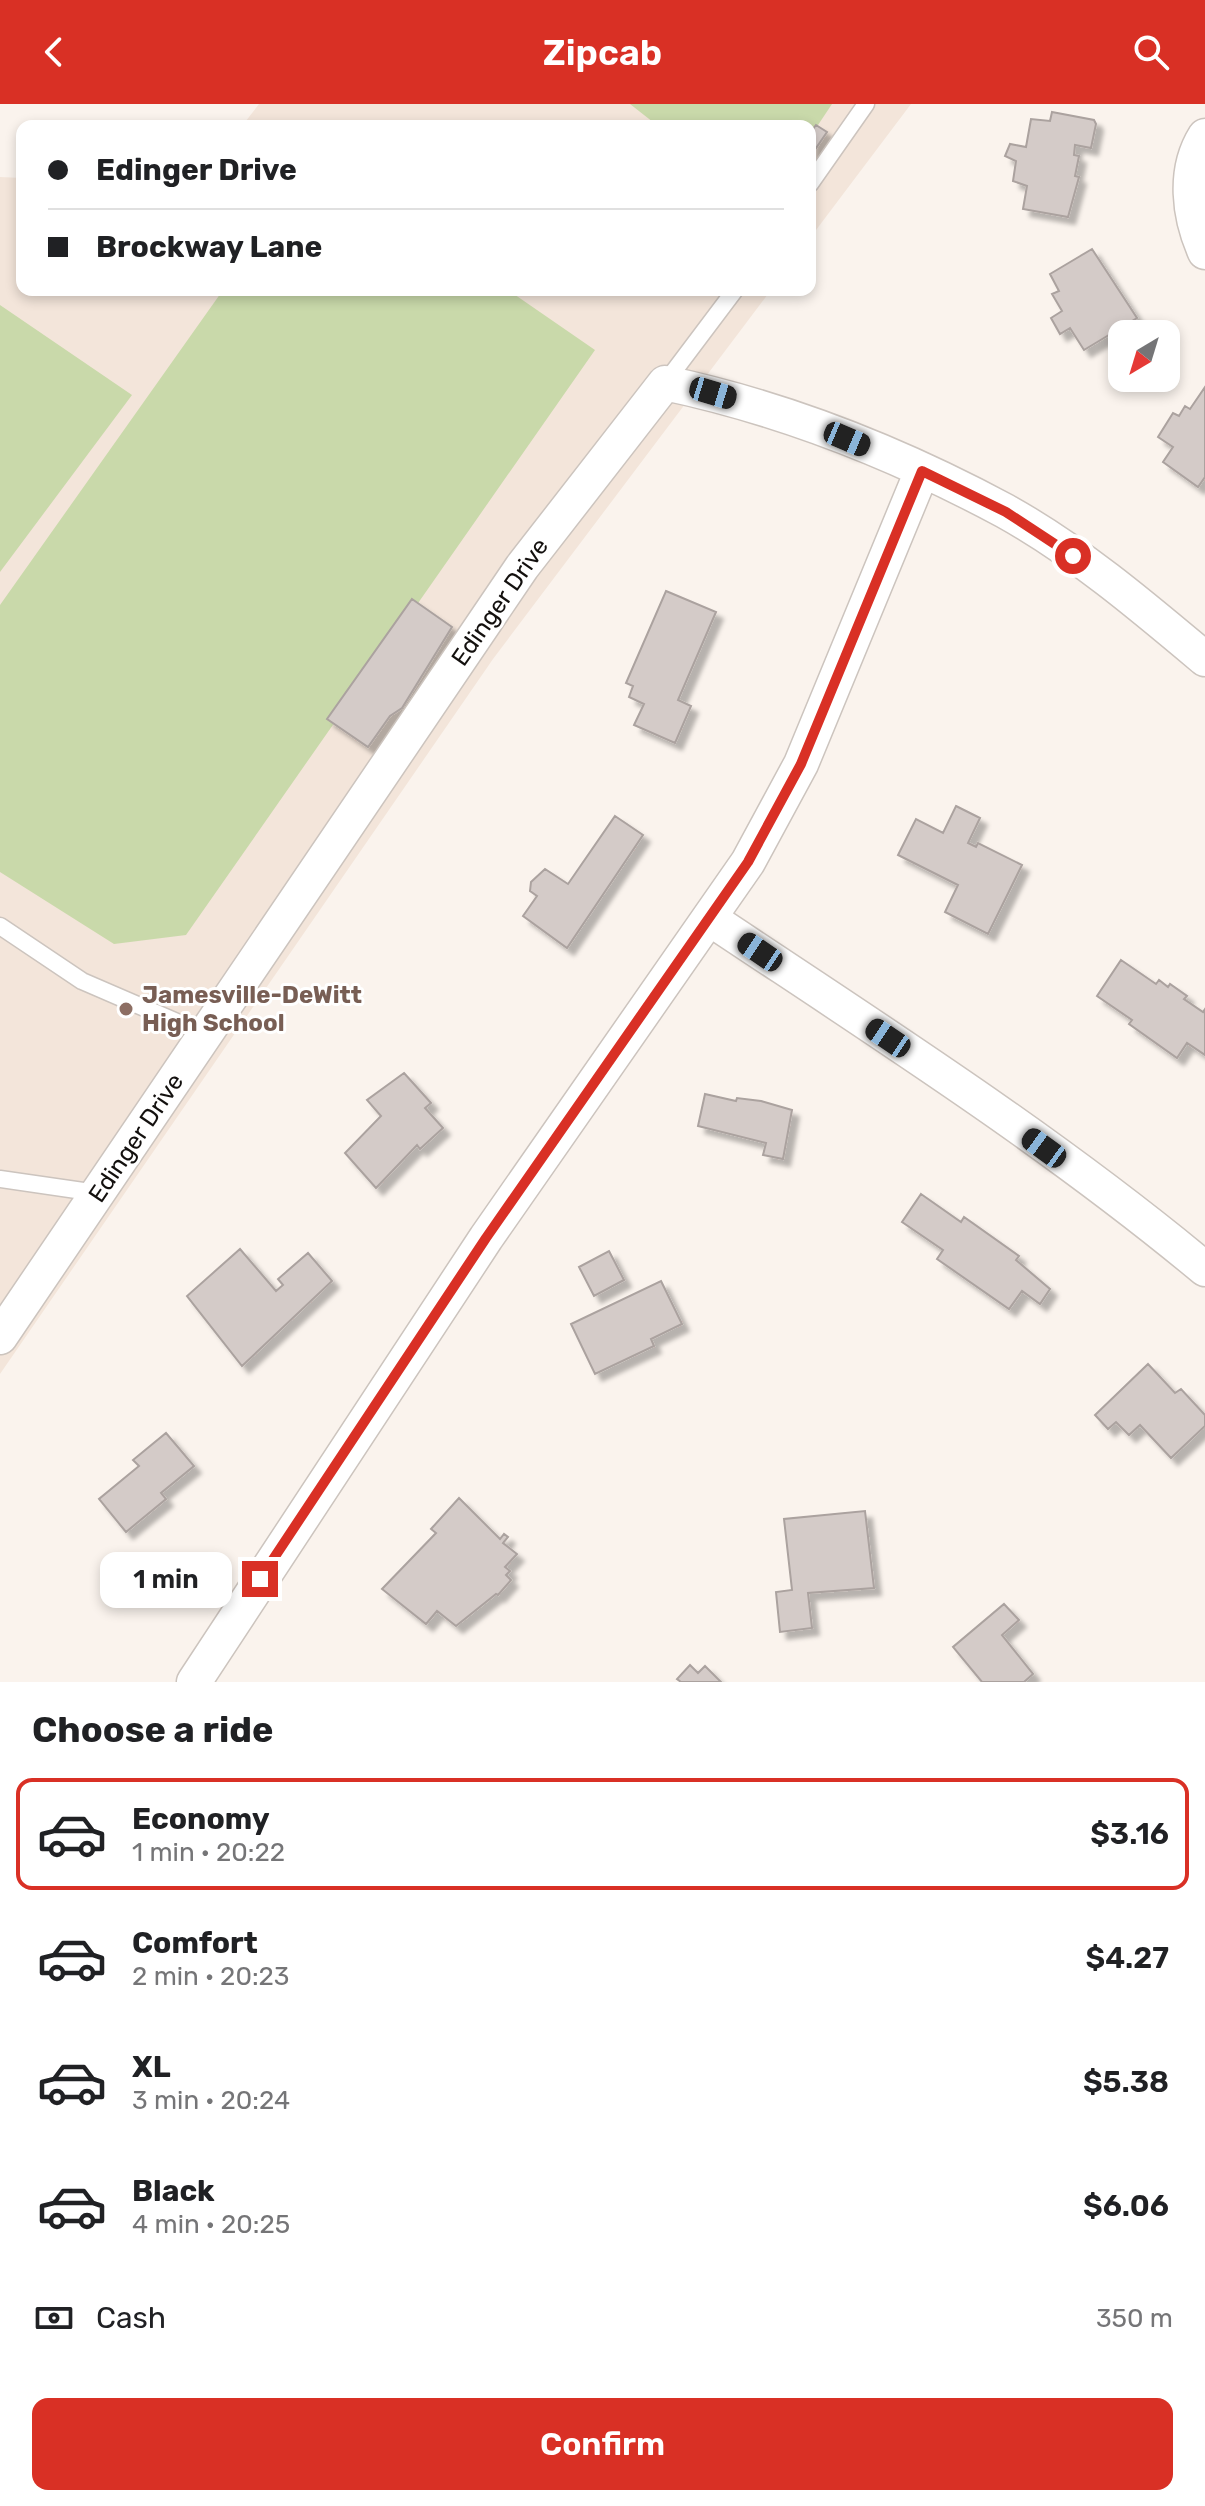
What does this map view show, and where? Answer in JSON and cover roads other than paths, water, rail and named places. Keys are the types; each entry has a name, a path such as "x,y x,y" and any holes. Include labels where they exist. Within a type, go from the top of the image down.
{"street":[{"path":"1205,136 1194,164 1190,192 1194,224 1205,252"},
{"path":"665,383 797,418 922,471 1006,512 1096,571 1203,652"},
{"name":"Edinger Drive","path":"0,1337 522,567 665,383"},
{"path":"194,1682 460,1276 748,862 801,764 922,471"},
{"path":"709,918 927,1064 1148,1222 1205,1269"}],"lane":[{"path":"816,175 866,104"},
{"path":"665,383 730,296"},
{"path":"0,926 82,981 207,1035"},
{"path":"0,1179 99,1193"}],"place":[{"name":"Jamesville-DeWitt High School","path":"126,1009"}]}
